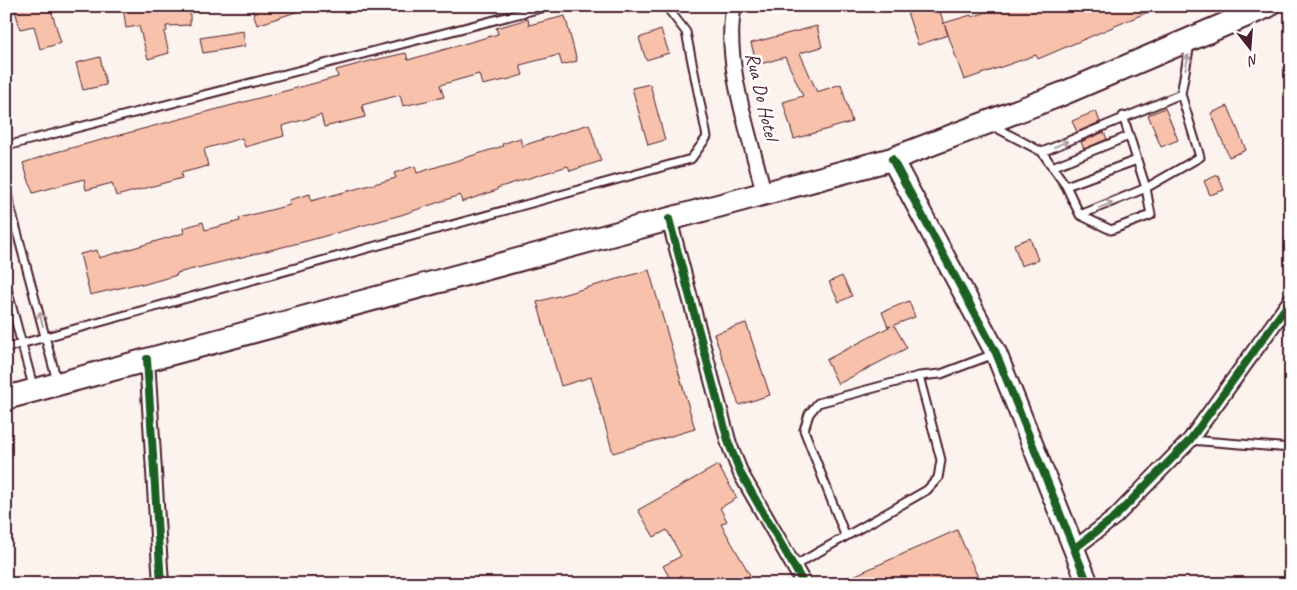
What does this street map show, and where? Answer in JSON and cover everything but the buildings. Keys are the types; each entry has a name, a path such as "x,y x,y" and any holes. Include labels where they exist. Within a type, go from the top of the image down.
{"main road":[{"path":"6,398 892,159 1062,94 1268,6"}],"street":[{"name":"Rua Do Hotel","path":"734,6 731,21 731,58 764,193"},
{"path":"892,159 996,353 1088,584"},
{"path":"669,219 729,444 741,474 804,584"},
{"path":"1075,548 1115,517 1190,440 1291,300"},
{"path":"147,359 161,584"}],"lane":[{"path":"6,146 549,6"},
{"path":"6,348 691,158 707,137 686,32 666,6"},
{"path":"1080,215 1146,188 1200,157 1181,94 1192,39"},
{"path":"1042,152 1123,116 1181,94"},
{"path":"986,123 1042,152 1066,186 1080,215 1111,230 1151,215 1146,188 1123,116"},
{"path":"1052,167 1129,136"},
{"path":"1066,186 1137,160"},
{"path":"6,191 58,383"},
{"path":"6,285 34,390"},
{"path":"845,535 804,430 809,414 818,403 919,376 941,374 996,353"},
{"path":"794,566 845,535 927,490 938,478 940,460 919,376"},
{"path":"1190,440 1291,448"}],"cycle path":[{"path":"892,159 996,353 1088,584"},
{"path":"669,219 729,444 741,474 804,584"},
{"path":"1075,548 1115,517 1190,440 1291,300"},
{"path":"147,359 161,584"}]}
